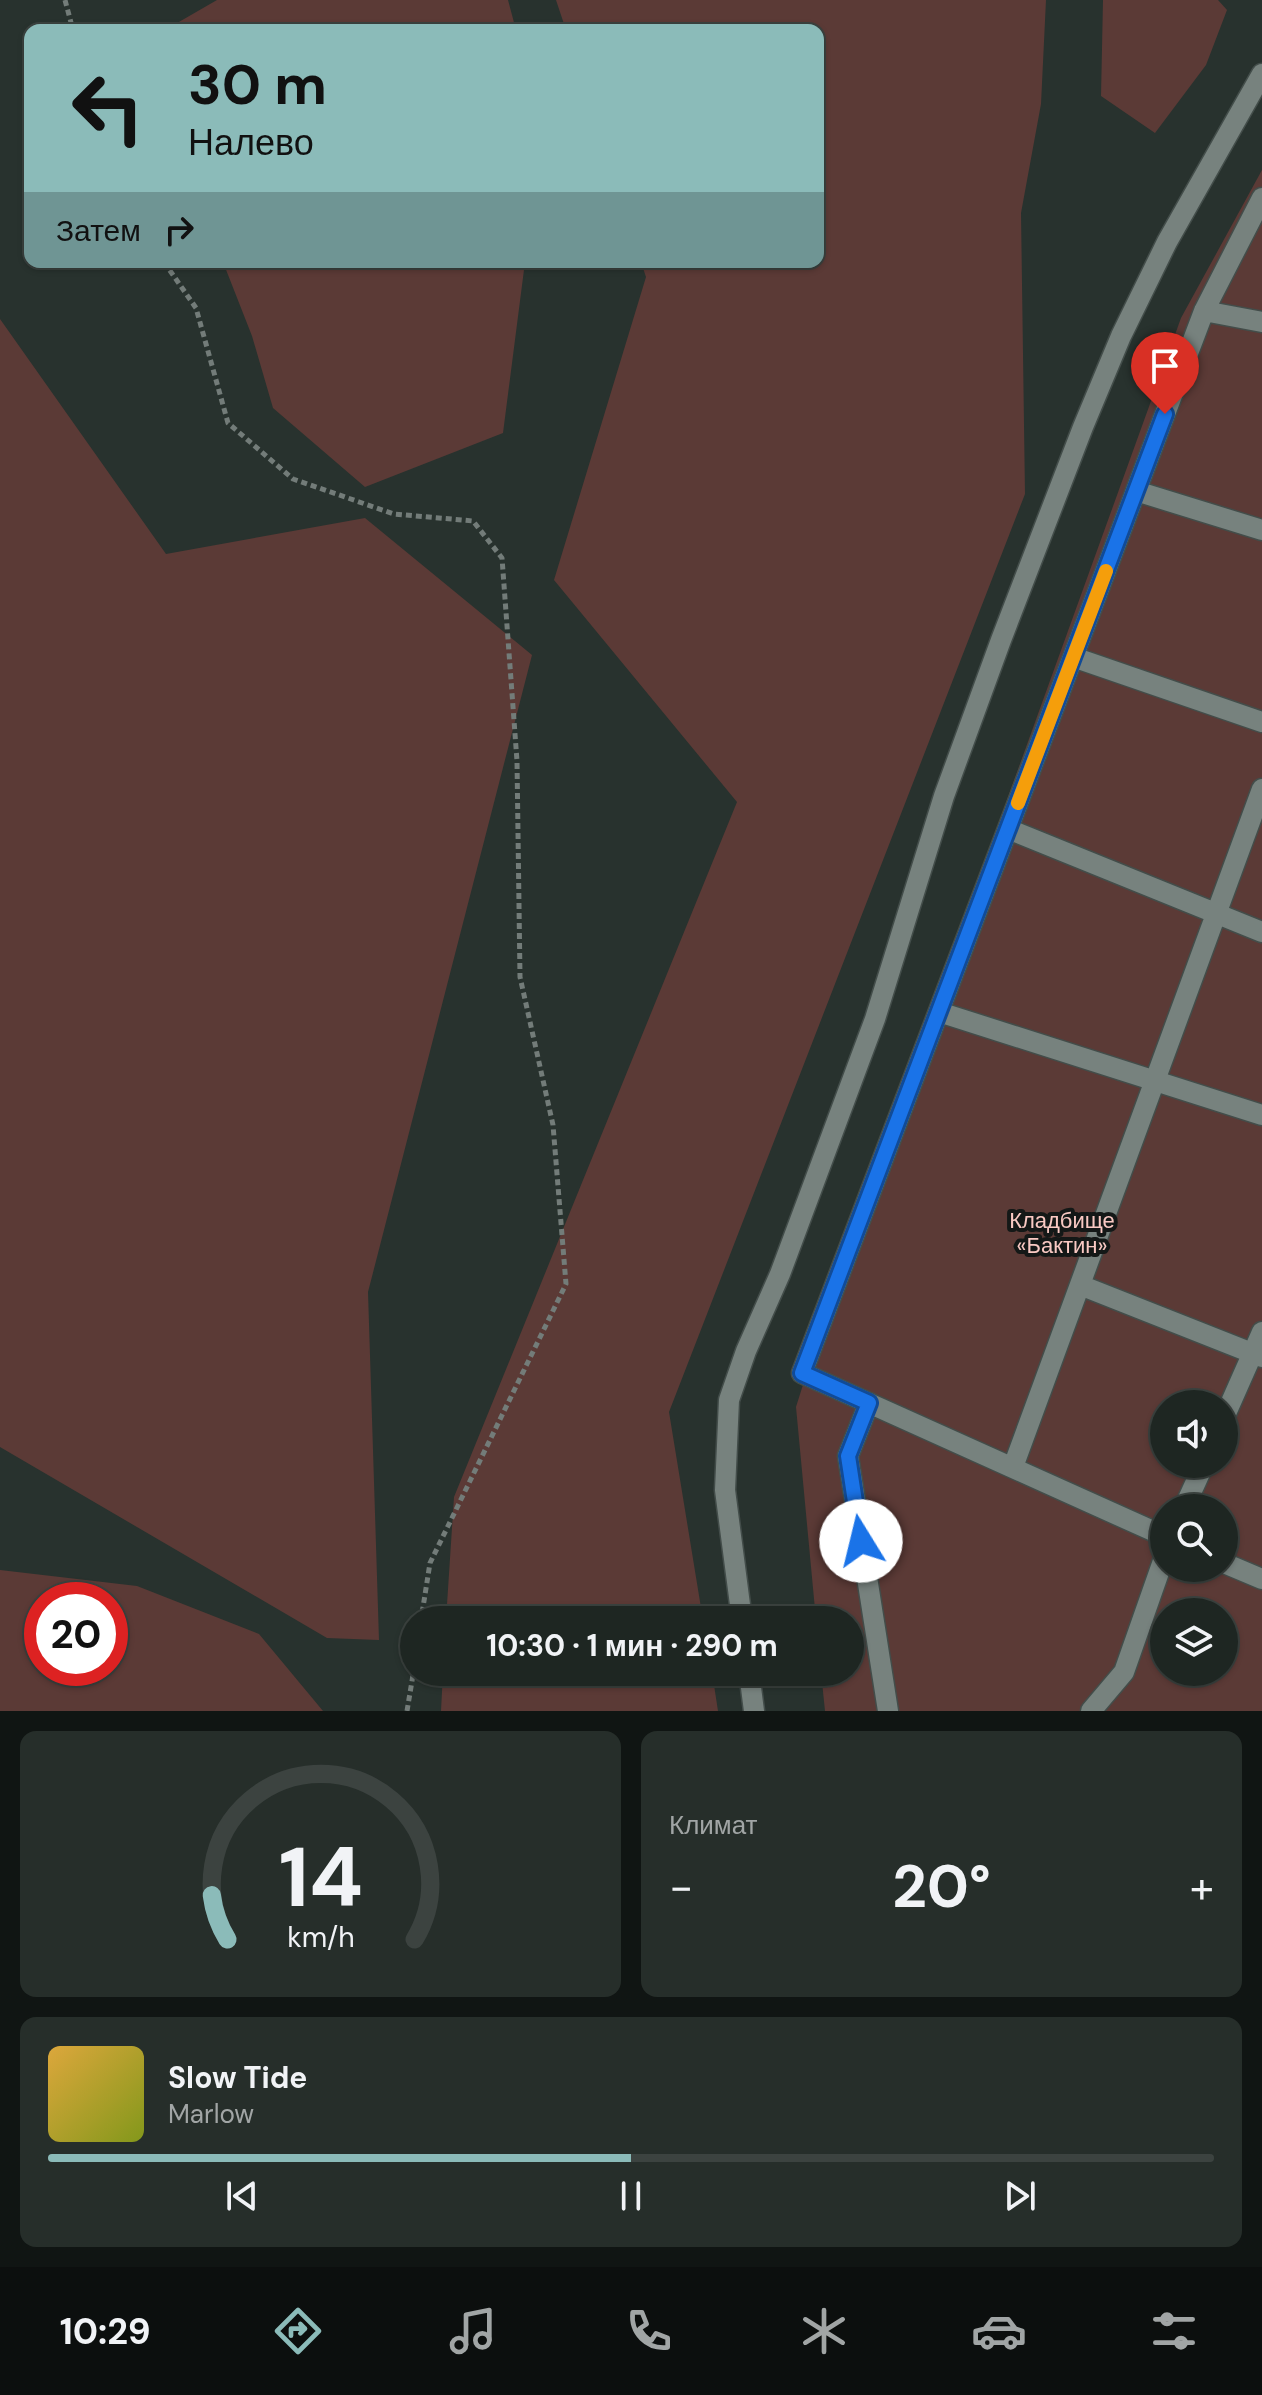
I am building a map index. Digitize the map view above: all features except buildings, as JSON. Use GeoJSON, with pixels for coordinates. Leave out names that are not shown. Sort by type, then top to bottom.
{"type":"FeatureCollection","features":[{"type":"Feature","properties":{"kind":"street"},"geometry":{"type":"LineString","coordinates":[[740,1606],[725,1490],[729,1400],[746,1351],[780,1274],[875,1019],[944,796],[1077,440],[1121,336],[1167,242],[1262,74]]}},
{"type":"Feature","properties":{"kind":"street"},"geometry":{"type":"LineString","coordinates":[[1150,1530],[802,1373],[1204,311],[1262,198]]}},
{"type":"Feature","properties":{"kind":"street"},"geometry":{"type":"LineString","coordinates":[[1204,311],[1262,322]]}},
{"type":"Feature","properties":{"kind":"street"},"geometry":{"type":"LineString","coordinates":[[1136,491],[1262,530]]}},
{"type":"Feature","properties":{"kind":"street"},"geometry":{"type":"LineString","coordinates":[[1073,657],[1262,722]]}},
{"type":"Feature","properties":{"kind":"street"},"geometry":{"type":"LineString","coordinates":[[1013,1467],[1262,789]]}},
{"type":"Feature","properties":{"kind":"street"},"geometry":{"type":"LineString","coordinates":[[1008,829],[1262,932]]}},
{"type":"Feature","properties":{"kind":"street"},"geometry":{"type":"LineString","coordinates":[[939,1012],[1262,1115]]}},
{"type":"Feature","properties":{"kind":"street"},"geometry":{"type":"LineString","coordinates":[[1080,1285],[1257,1355]]}},
{"type":"Feature","properties":{"kind":"street"},"geometry":{"type":"LineString","coordinates":[[1238,1391],[1257,1355],[1262,1332]]}},
{"type":"Feature","properties":{"kind":"street"},"geometry":{"type":"LineString","coordinates":[[869,1403],[848,1456],[888,1711]]}},
{"type":"Feature","properties":{"kind":"street"},"geometry":{"type":"LineString","coordinates":[[1238,1569],[1262,1579]]}},
{"type":"Feature","properties":{"kind":"street"},"geometry":{"type":"LineString","coordinates":[[1091,1711],[1124,1672],[1156,1582]]}},
{"type":"Feature","properties":{"kind":"street"},"geometry":{"type":"LineString","coordinates":[[751,1686],[754,1711]]}},
{"type":"Feature","properties":{"kind":"path"},"geometry":{"type":"LineString","coordinates":[[65,0],[71,24]]}},
{"type":"Feature","properties":{"kind":"path"},"geometry":{"type":"LineString","coordinates":[[168,268],[196,308],[228,423],[293,479],[394,514],[473,521],[502,558],[517,761],[520,977],[553,1125],[566,1284],[430,1563],[423,1606]]}},
{"type":"Feature","properties":{"kind":"path"},"geometry":{"type":"LineString","coordinates":[[409,1710],[412,1686]]}},
{"type":"Feature","properties":{"kind":"green space"},"geometry":{"type":"Polygon","coordinates":[[[217,0],[508,0],[514,24],[175,24],[217,0]]]}},
{"type":"Feature","properties":{"kind":"green space"},"geometry":{"type":"Polygon","coordinates":[[[556,0],[1046,0],[1041,104],[1021,213],[1025,494],[669,1412],[701,1606],[447,1606],[454,1497],[737,802],[554,580],[646,277],[643,268],[824,268],[824,24],[564,24],[556,0]]]}},
{"type":"Feature","properties":{"kind":"green space"},"geometry":{"type":"Polygon","coordinates":[[[1103,0],[1218,0],[1227,10],[1206,65],[1155,133],[1101,96],[1103,0]]]}},
{"type":"Feature","properties":{"kind":"green space","name":"Кладбище «Бактин»"},"geometry":{"type":"Polygon","coordinates":[[[1262,170],[1262,1711],[825,1711],[822,1686],[864,1686],[864,1606],[815,1606],[796,1407],[852,1229],[1181,318],[1262,170]]]}},
{"type":"Feature","properties":{"kind":"green space"},"geometry":{"type":"Polygon","coordinates":[[[225,268],[524,268],[503,433],[365,487],[273,408],[252,336],[225,268]]]}},
{"type":"Feature","properties":{"kind":"green space"},"geometry":{"type":"Polygon","coordinates":[[[0,319],[166,554],[365,518],[532,655],[368,1292],[379,1640],[327,1638],[0,1447],[0,319]]]}},
{"type":"Feature","properties":{"kind":"green space"},"geometry":{"type":"Polygon","coordinates":[[[0,1570],[103,1582],[24,1582],[24,1686],[128,1686],[128,1585],[259,1634],[323,1711],[0,1711],[0,1570]]]}},
{"type":"Feature","properties":{"kind":"green space"},"geometry":{"type":"Polygon","coordinates":[[[442,1686],[714,1686],[718,1711],[441,1711],[442,1686]]]}},
{"type":"Feature","properties":{"kind":"slow traffic"},"geometry":{"type":"LineString","coordinates":[[1018,803],[1106,571]]}},
{"type":"Feature","properties":{"kind":"route"},"geometry":{"type":"LineString","coordinates":[[861,1541],[848,1456],[869,1403],[802,1373],[1165,414]]}}]}
